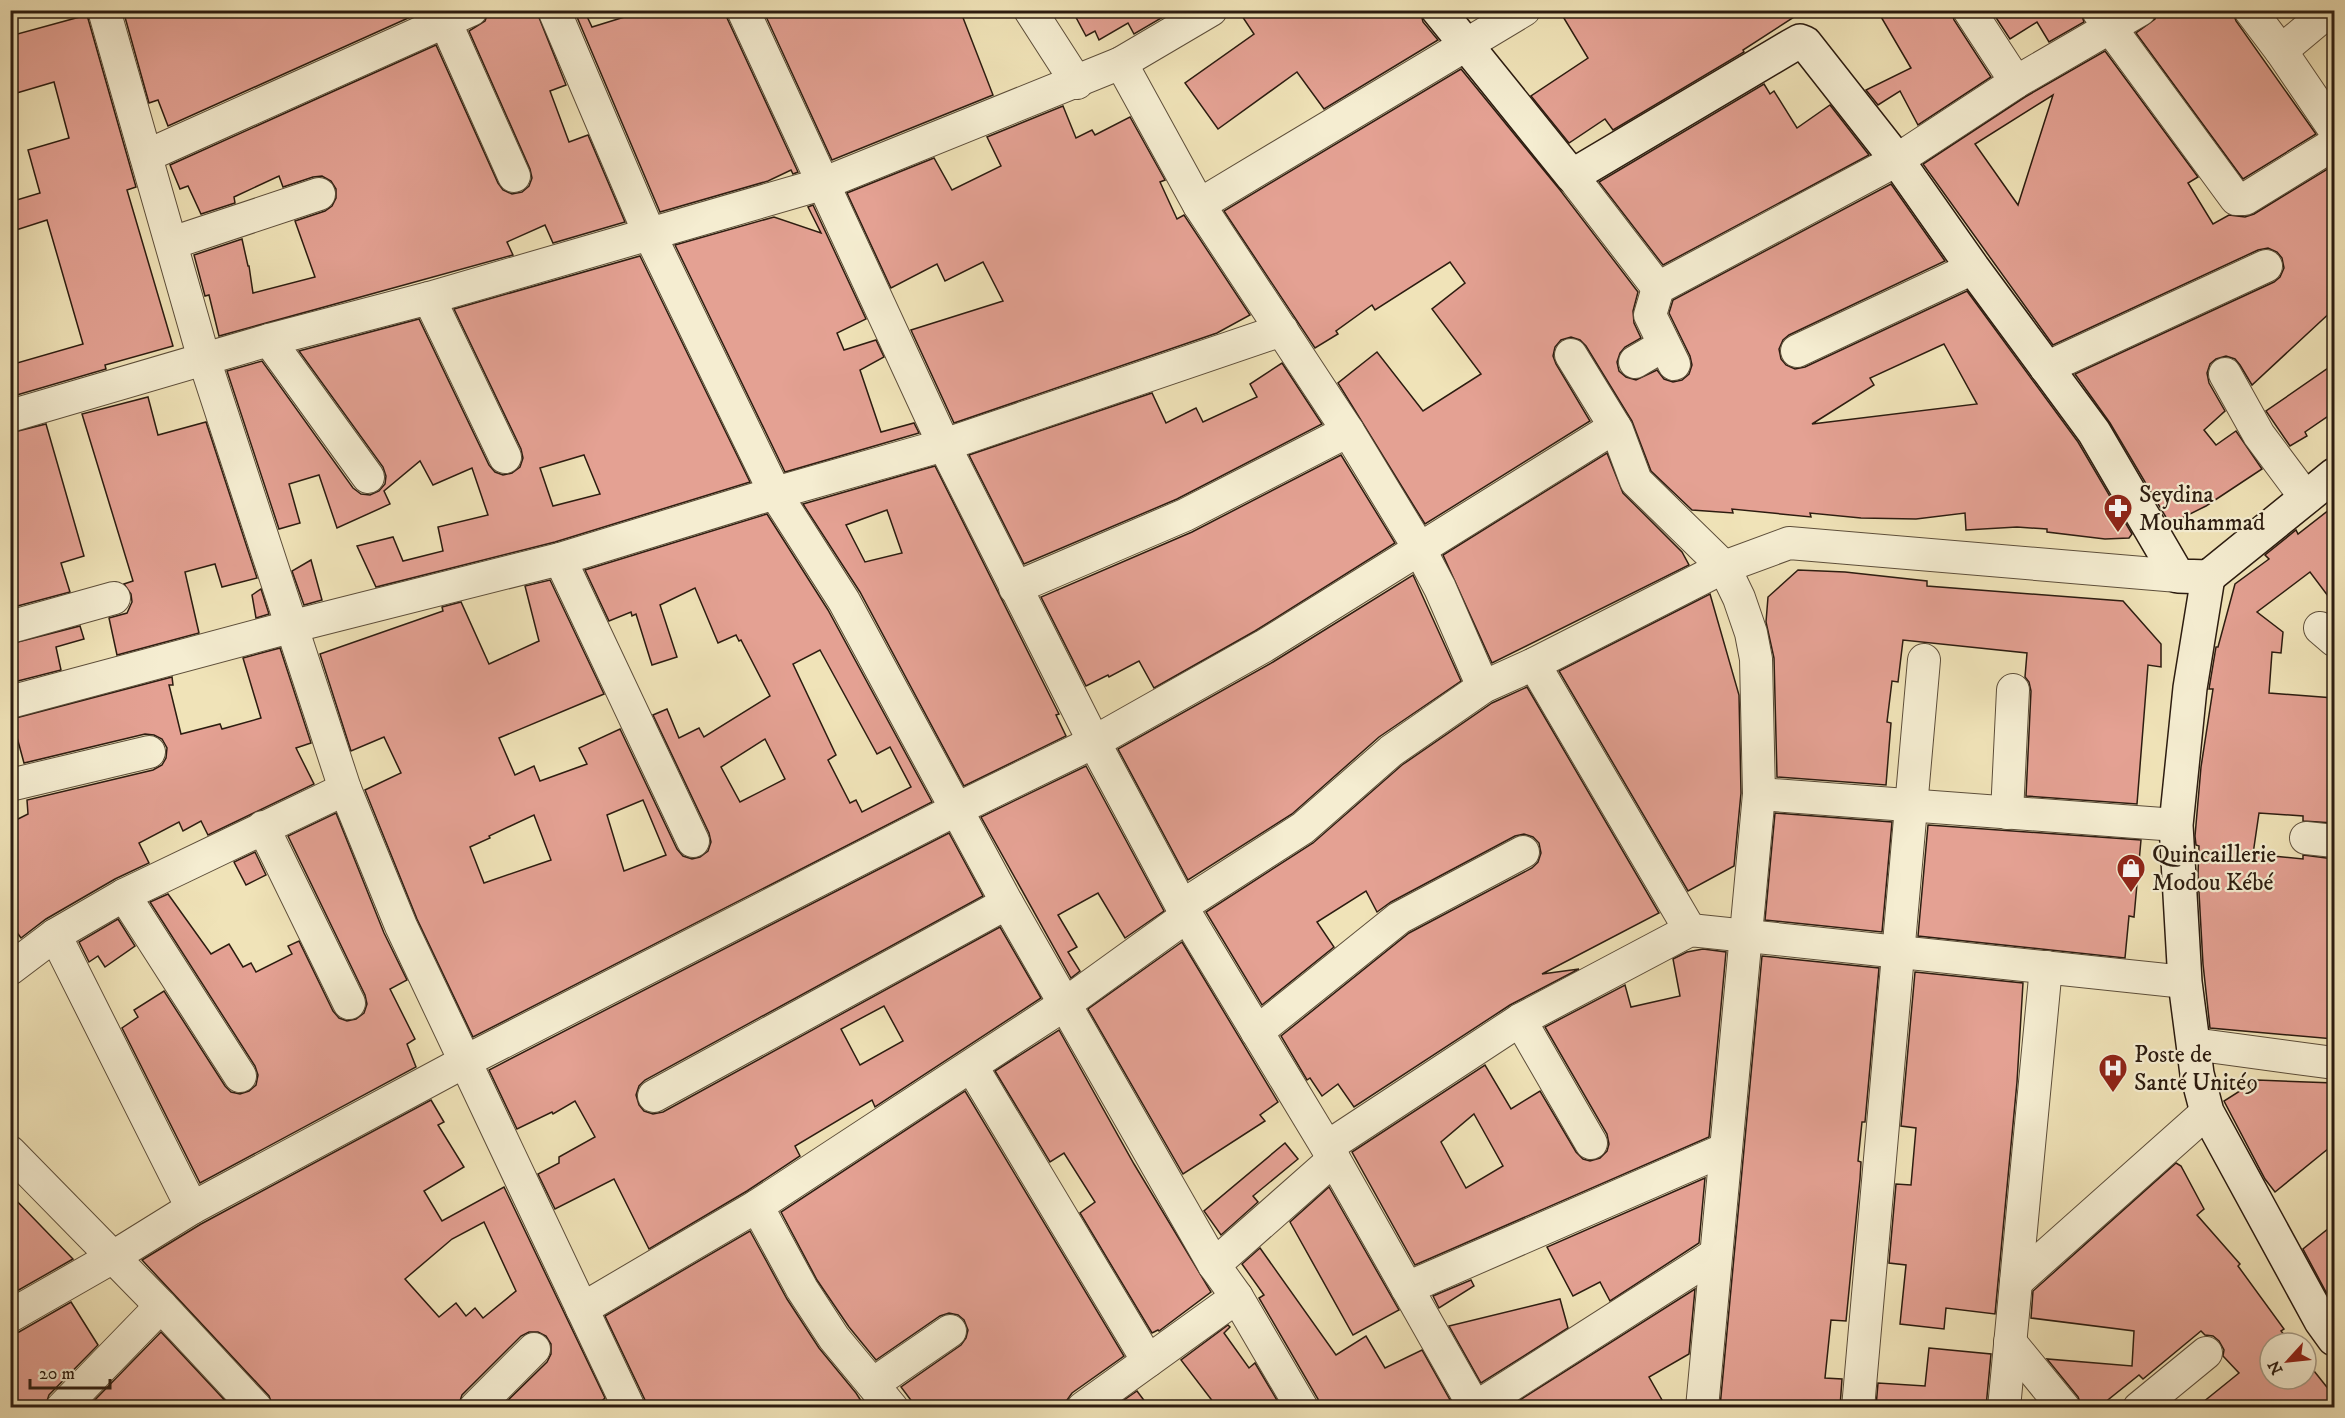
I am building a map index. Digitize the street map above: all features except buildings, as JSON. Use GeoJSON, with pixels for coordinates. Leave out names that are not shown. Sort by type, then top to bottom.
{"type":"FeatureCollection","features":[{"type":"Feature","properties":{"kind":"street"},"geometry":{"type":"LineString","coordinates":[[104,10],[204,359],[345,789],[401,926],[629,1407]]}},
{"type":"Feature","properties":{"kind":"street"},"geometry":{"type":"LineString","coordinates":[[554,10],[649,232],[775,493],[844,601],[1006,903],[1214,1266],[1237,1297],[1302,1407]]}},
{"type":"Feature","properties":{"kind":"street"},"geometry":{"type":"LineString","coordinates":[[743,10],[944,445],[1094,742],[1184,911],[1330,1153],[1475,1407],[1716,1254]]}},
{"type":"Feature","properties":{"kind":"street"},"geometry":{"type":"LineString","coordinates":[[1030,10],[1077,83]]}},
{"type":"Feature","properties":{"kind":"street"},"geometry":{"type":"LineString","coordinates":[[10,416],[269,340],[429,298],[649,232],[822,184],[1077,83],[1121,63],[1211,10]]}},
{"type":"Feature","properties":{"kind":"street"},"geometry":{"type":"LineString","coordinates":[[1438,10],[1572,176],[1658,288]]}},
{"type":"Feature","properties":{"kind":"street"},"geometry":{"type":"LineString","coordinates":[[1199,205],[1524,10]]}},
{"type":"Feature","properties":{"kind":"street"},"geometry":{"type":"LineString","coordinates":[[1969,10],[2016,82]]}},
{"type":"Feature","properties":{"kind":"street"},"geometry":{"type":"LineString","coordinates":[[1635,362],[1669,355],[1650,315],[1658,288],[1897,160],[2016,82],[2104,19],[2140,10]]}},
{"type":"Feature","properties":{"kind":"street"},"geometry":{"type":"LineString","coordinates":[[2250,10],[2334,129]]}},
{"type":"Feature","properties":{"kind":"street"},"geometry":{"type":"LineString","coordinates":[[2281,51],[2330,10]]}},
{"type":"Feature","properties":{"kind":"street"},"geometry":{"type":"LineString","coordinates":[[146,156],[458,16],[514,176]]}},
{"type":"Feature","properties":{"kind":"street"},"geometry":{"type":"LineString","coordinates":[[2104,19],[2236,199],[2245,199],[2334,144]]}},
{"type":"Feature","properties":{"kind":"street"},"geometry":{"type":"LineString","coordinates":[[1572,176],[1800,41],[1804,43],[1897,160],[2094,432],[2193,577],[2190,688],[2176,825],[2185,981],[2197,1074],[2207,1112],[2321,1321],[2334,1339]]}},
{"type":"Feature","properties":{"kind":"street"},"geometry":{"type":"LineString","coordinates":[[1121,63],[1199,205],[1348,430],[1419,548],[1440,588],[1483,687]]}},
{"type":"Feature","properties":{"kind":"street"},"geometry":{"type":"LineString","coordinates":[[172,243],[319,194]]}},
{"type":"Feature","properties":{"kind":"street"},"geometry":{"type":"LineString","coordinates":[[2046,368],[2266,266]]}},
{"type":"Feature","properties":{"kind":"street"},"geometry":{"type":"LineString","coordinates":[[1797,351],[1973,268]]}},
{"type":"Feature","properties":{"kind":"street"},"geometry":{"type":"LineString","coordinates":[[429,298],[505,457]]}},
{"type":"Feature","properties":{"kind":"street"},"geometry":{"type":"LineString","coordinates":[[10,702],[290,627],[560,559],[775,493],[944,445],[1282,330]]}},
{"type":"Feature","properties":{"kind":"street"},"geometry":{"type":"LineString","coordinates":[[269,340],[368,477]]}},
{"type":"Feature","properties":{"kind":"street"},"geometry":{"type":"LineString","coordinates":[[1571,355],[1615,427],[1639,484],[1724,567],[1745,616],[1756,659],[1759,794],[1700,1405]]}},
{"type":"Feature","properties":{"kind":"street"},"geometry":{"type":"LineString","coordinates":[[2225,374],[2259,435],[2306,498]]}},
{"type":"Feature","properties":{"kind":"street"},"geometry":{"type":"LineString","coordinates":[[10,1316],[113,1257],[192,1208],[464,1062],[957,809],[1094,742],[1264,646],[1615,427]]}},
{"type":"Feature","properties":{"kind":"street"},"geometry":{"type":"LineString","coordinates":[[1015,588],[1185,514],[1348,430]]}},
{"type":"Feature","properties":{"kind":"street"},"geometry":{"type":"LineString","coordinates":[[582,1309],[757,1206],[1065,1004],[1184,911],[1303,828],[1391,751],[1483,687],[1534,664],[1724,567],[1789,543],[2193,577],[2306,498],[2334,475]]}},
{"type":"Feature","properties":{"kind":"street"},"geometry":{"type":"LineString","coordinates":[[560,559],[693,841]]}},
{"type":"Feature","properties":{"kind":"street"},"geometry":{"type":"LineString","coordinates":[[10,627],[114,598]]}},
{"type":"Feature","properties":{"kind":"street"},"geometry":{"type":"LineString","coordinates":[[1858,1407],[1924,660]]}},
{"type":"Feature","properties":{"kind":"street"},"geometry":{"type":"LineString","coordinates":[[1534,664],[1690,930]]}},
{"type":"Feature","properties":{"kind":"street"},"geometry":{"type":"LineString","coordinates":[[2007,813],[2013,690]]}},
{"type":"Feature","properties":{"kind":"street"},"geometry":{"type":"LineString","coordinates":[[10,785],[149,752]]}},
{"type":"Feature","properties":{"kind":"street"},"geometry":{"type":"LineString","coordinates":[[10,969],[55,935],[123,895],[345,789]]}},
{"type":"Feature","properties":{"kind":"street"},"geometry":{"type":"LineString","coordinates":[[1759,794],[2176,825]]}},
{"type":"Feature","properties":{"kind":"street"},"geometry":{"type":"LineString","coordinates":[[263,827],[349,1003]]}},
{"type":"Feature","properties":{"kind":"street"},"geometry":{"type":"LineString","coordinates":[[1257,1032],[1400,918],[1523,852]]}},
{"type":"Feature","properties":{"kind":"street"},"geometry":{"type":"LineString","coordinates":[[123,895],[240,1076]]}},
{"type":"Feature","properties":{"kind":"street"},"geometry":{"type":"LineString","coordinates":[[654,1096],[1006,903]]}},
{"type":"Feature","properties":{"kind":"street"},"geometry":{"type":"LineString","coordinates":[[1214,1266],[1330,1153],[1520,1020],[1690,930],[2185,981]]}},
{"type":"Feature","properties":{"kind":"street"},"geometry":{"type":"LineString","coordinates":[[55,935],[192,1208]]}},
{"type":"Feature","properties":{"kind":"street"},"geometry":{"type":"LineString","coordinates":[[2004,1407],[2046,967]]}},
{"type":"Feature","properties":{"kind":"street"},"geometry":{"type":"LineString","coordinates":[[1520,1020],[1591,1143]]}},
{"type":"Feature","properties":{"kind":"street"},"geometry":{"type":"LineString","coordinates":[[2193,1044],[2334,1063]]}},
{"type":"Feature","properties":{"kind":"street"},"geometry":{"type":"LineString","coordinates":[[972,1067],[1148,1361]]}},
{"type":"Feature","properties":{"kind":"street"},"geometry":{"type":"LineString","coordinates":[[2016,1282],[2207,1112]]}},
{"type":"Feature","properties":{"kind":"street"},"geometry":{"type":"LineString","coordinates":[[1407,1288],[1726,1149]]}},
{"type":"Feature","properties":{"kind":"street"},"geometry":{"type":"LineString","coordinates":[[10,1152],[256,1407]]}},
{"type":"Feature","properties":{"kind":"street"},"geometry":{"type":"LineString","coordinates":[[757,1206],[802,1289],[834,1338],[858,1370],[883,1396],[950,1331]]}},
{"type":"Feature","properties":{"kind":"street"},"geometry":{"type":"LineString","coordinates":[[1083,1407],[1237,1297]]}},
{"type":"Feature","properties":{"kind":"street"},"geometry":{"type":"LineString","coordinates":[[62,1407],[161,1306]]}},
{"type":"Feature","properties":{"kind":"street"},"geometry":{"type":"LineString","coordinates":[[2010,1342],[2064,1407]]}},
{"type":"Feature","properties":{"kind":"street"},"geometry":{"type":"LineString","coordinates":[[475,1407],[534,1349]]}},
{"type":"Feature","properties":{"kind":"street"},"geometry":{"type":"LineString","coordinates":[[2139,1407],[2206,1353]]}},
{"type":"Feature","properties":{"kind":"place","name":"Seydina Mouhammad"},"geometry":{"type":"Point","coordinates":[2118,534]}},
{"type":"Feature","properties":{"kind":"place","name":"Quincaillerie Modou Kébé"},"geometry":{"type":"Point","coordinates":[2131,894]}},
{"type":"Feature","properties":{"kind":"place","name":"Poste de Santé Unité9"},"geometry":{"type":"Point","coordinates":[2113,1094]}}]}
